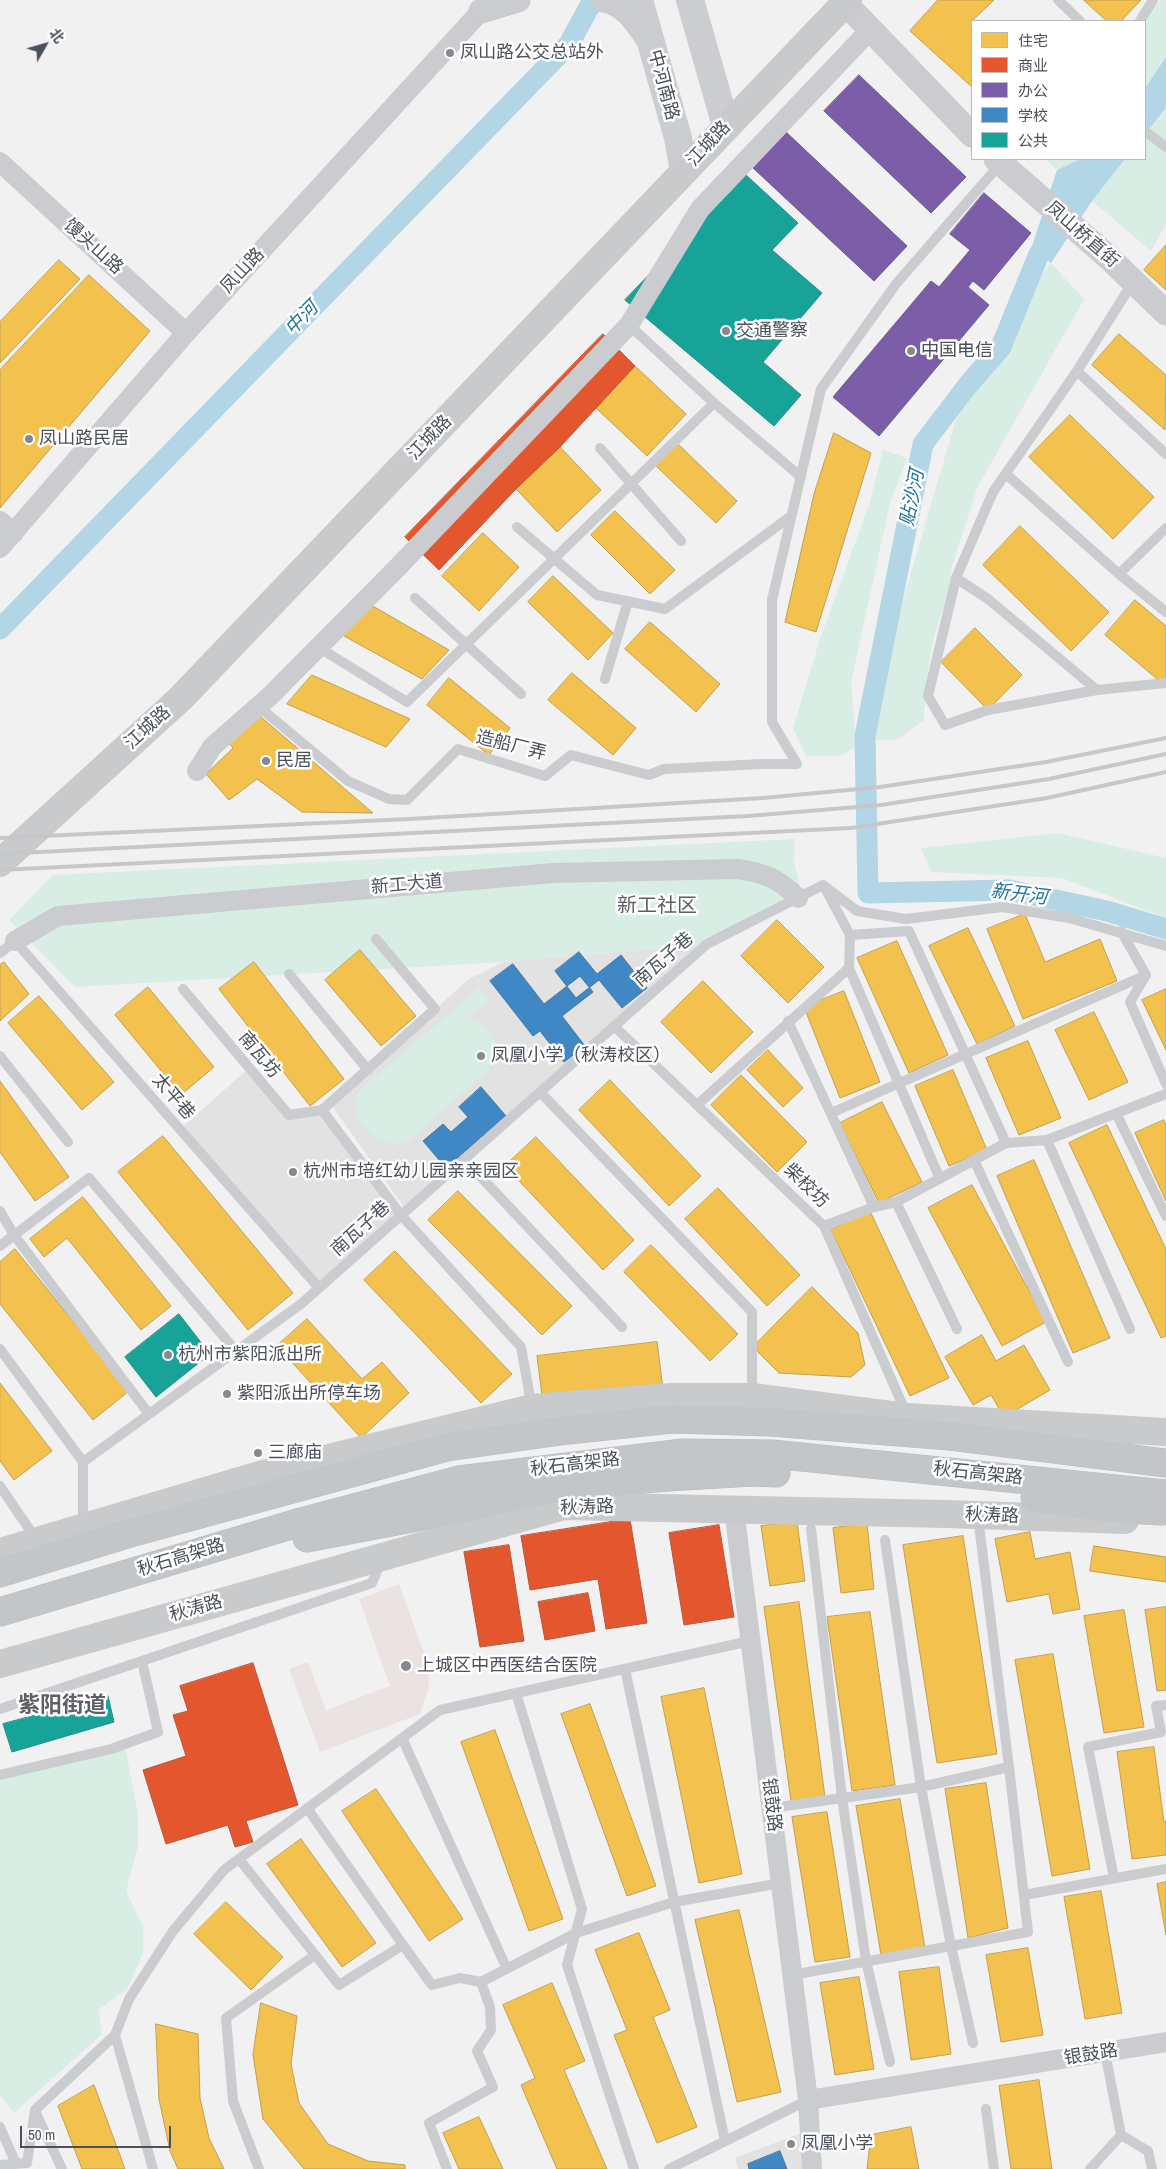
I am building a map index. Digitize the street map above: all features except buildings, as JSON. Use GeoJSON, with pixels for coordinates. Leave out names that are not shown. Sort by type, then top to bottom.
{"type":"FeatureCollection","features":[{"type":"Feature","properties":{"kind":"highway","name":"秋石高架路"},"geometry":{"type":"LineString","coordinates":[[0,1573],[134,1532],[447,1447],[568,1430],[672,1419],[770,1422],[950,1436],[1166,1462]]}},
{"type":"Feature","properties":{"kind":"highway","name":"秋石高架路"},"geometry":{"type":"LineString","coordinates":[[0,1612],[301,1522],[459,1480],[683,1452],[772,1454],[1166,1494]]}},
{"type":"Feature","properties":{"kind":"highway"},"geometry":{"type":"LineString","coordinates":[[151,1567],[460,1509],[563,1486],[753,1472],[841,1476],[1107,1508],[1166,1511]]}},
{"type":"Feature","properties":{"kind":"main road","name":"中河南路"},"geometry":{"type":"LineString","coordinates":[[639,0],[678,138],[684,171]]}},
{"type":"Feature","properties":{"kind":"main road"},"geometry":{"type":"LineString","coordinates":[[690,0],[726,126]]}},
{"type":"Feature","properties":{"kind":"main road","name":"江城路"},"geometry":{"type":"LineString","coordinates":[[0,863],[180,699],[684,171],[844,0]]}},
{"type":"Feature","properties":{"kind":"main road"},"geometry":{"type":"LineString","coordinates":[[0,1552],[263,1474],[532,1408],[672,1397],[752,1397],[907,1416],[1166,1432]]}},
{"type":"Feature","properties":{"kind":"main road","name":"秋涛路"},"geometry":{"type":"LineString","coordinates":[[0,1664],[564,1506],[978,1515],[1166,1522]]}},
{"type":"Feature","properties":{"kind":"street"},"geometry":{"type":"LineString","coordinates":[[486,6],[518,0]]}},
{"type":"Feature","properties":{"kind":"street"},"geometry":{"type":"LineString","coordinates":[[844,0],[971,134]]}},
{"type":"Feature","properties":{"kind":"street"},"geometry":{"type":"LineString","coordinates":[[607,1],[632,16],[652,46]]}},
{"type":"Feature","properties":{"kind":"street","name":"凤山路"},"geometry":{"type":"LineString","coordinates":[[0,548],[7,527],[486,6]]}},
{"type":"Feature","properties":{"kind":"street"},"geometry":{"type":"LineString","coordinates":[[197,771],[212,747],[258,706],[318,647],[583,376],[629,325],[700,209],[870,29]]}},
{"type":"Feature","properties":{"kind":"street","name":"凤山桥直街"},"geometry":{"type":"LineString","coordinates":[[998,161],[1084,236],[1166,312]]}},
{"type":"Feature","properties":{"kind":"street","name":"馒头山路"},"geometry":{"type":"LineString","coordinates":[[0,162],[186,332]]}},
{"type":"Feature","properties":{"kind":"street","name":"新工大道"},"geometry":{"type":"LineString","coordinates":[[7,947],[58,916],[554,873],[737,868],[762,872],[784,884],[798,898]]}},
{"type":"Feature","properties":{"kind":"street","name":"银鼓路"},"geometry":{"type":"LineString","coordinates":[[734,1509],[808,2100],[812,2169]]}},
{"type":"Feature","properties":{"kind":"street","name":"银鼓路"},"geometry":{"type":"LineString","coordinates":[[808,2100],[1166,2042]]}},
{"type":"Feature","properties":{"kind":"lane"},"geometry":{"type":"LineString","coordinates":[[1058,0],[1079,20]]}},
{"type":"Feature","properties":{"kind":"lane"},"geometry":{"type":"LineString","coordinates":[[1141,20],[1153,0]]}},
{"type":"Feature","properties":{"kind":"lane"},"geometry":{"type":"LineString","coordinates":[[1147,133],[1166,148]]}},
{"type":"Feature","properties":{"kind":"lane"},"geometry":{"type":"LineString","coordinates":[[517,527],[597,595],[665,609],[791,516],[821,389],[896,284],[998,161]]}},
{"type":"Feature","properties":{"kind":"lane"},"geometry":{"type":"LineString","coordinates":[[1133,281],[1077,371],[993,492],[956,578],[928,696],[945,725],[988,710],[1097,690],[1166,683]]}},
{"type":"Feature","properties":{"kind":"lane"},"geometry":{"type":"LineString","coordinates":[[629,325],[714,403],[801,477]]}},
{"type":"Feature","properties":{"kind":"lane"},"geometry":{"type":"LineString","coordinates":[[1077,371],[1166,454]]}},
{"type":"Feature","properties":{"kind":"lane"},"geometry":{"type":"LineString","coordinates":[[318,647],[407,702],[714,403]]}},
{"type":"Feature","properties":{"kind":"lane"},"geometry":{"type":"LineString","coordinates":[[600,448],[681,541]]}},
{"type":"Feature","properties":{"kind":"lane"},"geometry":{"type":"LineString","coordinates":[[1006,474],[1119,574],[1166,612]]}},
{"type":"Feature","properties":{"kind":"lane","name":"造船厂弄"},"geometry":{"type":"LineString","coordinates":[[258,706],[348,781],[389,800],[407,800],[458,749],[545,776],[571,755],[649,775],[664,769],[797,764],[772,722],[772,600],[791,516]]}},
{"type":"Feature","properties":{"kind":"lane"},"geometry":{"type":"LineString","coordinates":[[1119,574],[1166,528]]}},
{"type":"Feature","properties":{"kind":"lane"},"geometry":{"type":"LineString","coordinates":[[956,578],[988,599],[1097,690]]}},
{"type":"Feature","properties":{"kind":"lane"},"geometry":{"type":"LineString","coordinates":[[415,598],[521,694]]}},
{"type":"Feature","properties":{"kind":"lane"},"geometry":{"type":"LineString","coordinates":[[605,679],[628,601]]}},
{"type":"Feature","properties":{"kind":"lane"},"geometry":{"type":"LineString","coordinates":[[823,885],[857,911],[906,919],[1002,908],[1070,918],[1121,931],[1166,946]]}},
{"type":"Feature","properties":{"kind":"lane"},"geometry":{"type":"LineString","coordinates":[[823,885],[850,935],[849,968],[940,1179]]}},
{"type":"Feature","properties":{"kind":"lane","name":"南瓦子巷"},"geometry":{"type":"LineString","coordinates":[[83,1462],[301,1304],[707,944],[823,885]]}},
{"type":"Feature","properties":{"kind":"lane"},"geometry":{"type":"LineString","coordinates":[[850,935],[909,931],[1006,1143]]}},
{"type":"Feature","properties":{"kind":"lane"},"geometry":{"type":"LineString","coordinates":[[1121,931],[1146,975]]}},
{"type":"Feature","properties":{"kind":"lane"},"geometry":{"type":"LineString","coordinates":[[376,939],[435,1009],[322,1110],[401,1215],[521,1347],[532,1408]]}},
{"type":"Feature","properties":{"kind":"lane","name":"太平巷"},"geometry":{"type":"LineString","coordinates":[[7,947],[320,1288]]}},
{"type":"Feature","properties":{"kind":"lane"},"geometry":{"type":"LineString","coordinates":[[697,1105],[849,968]]}},
{"type":"Feature","properties":{"kind":"lane"},"geometry":{"type":"LineString","coordinates":[[289,974],[368,1070]]}},
{"type":"Feature","properties":{"kind":"lane"},"geometry":{"type":"LineString","coordinates":[[831,1113],[1146,975]]}},
{"type":"Feature","properties":{"kind":"lane"},"geometry":{"type":"LineString","coordinates":[[1146,975],[1130,1002],[1166,1084]]}},
{"type":"Feature","properties":{"kind":"lane","name":"南瓦坊"},"geometry":{"type":"LineString","coordinates":[[183,990],[289,1115],[322,1110]]}},
{"type":"Feature","properties":{"kind":"lane"},"geometry":{"type":"LineString","coordinates":[[788,1021],[874,1207]]}},
{"type":"Feature","properties":{"kind":"lane","name":"柴校坊"},"geometry":{"type":"LineString","coordinates":[[614,1026],[824,1226],[907,1416]]}},
{"type":"Feature","properties":{"kind":"lane"},"geometry":{"type":"LineString","coordinates":[[0,1056],[68,1142]]}},
{"type":"Feature","properties":{"kind":"lane"},"geometry":{"type":"LineString","coordinates":[[540,1092],[752,1312],[752,1397]]}},
{"type":"Feature","properties":{"kind":"lane"},"geometry":{"type":"LineString","coordinates":[[824,1226],[874,1207],[896,1202],[1006,1143],[1047,1140],[1166,1094]]}},
{"type":"Feature","properties":{"kind":"lane"},"geometry":{"type":"LineString","coordinates":[[1116,1113],[1166,1216]]}},
{"type":"Feature","properties":{"kind":"lane"},"geometry":{"type":"LineString","coordinates":[[1047,1140],[1130,1329]]}},
{"type":"Feature","properties":{"kind":"lane"},"geometry":{"type":"LineString","coordinates":[[464,1159],[622,1327]]}},
{"type":"Feature","properties":{"kind":"lane"},"geometry":{"type":"LineString","coordinates":[[974,1160],[1068,1362]]}},
{"type":"Feature","properties":{"kind":"lane"},"geometry":{"type":"LineString","coordinates":[[0,1246],[89,1178],[236,1351]]}},
{"type":"Feature","properties":{"kind":"lane"},"geometry":{"type":"LineString","coordinates":[[896,1202],[957,1329]]}},
{"type":"Feature","properties":{"kind":"lane"},"geometry":{"type":"LineString","coordinates":[[0,1211],[14,1235],[150,1414]]}},
{"type":"Feature","properties":{"kind":"lane"},"geometry":{"type":"LineString","coordinates":[[0,1349],[83,1462],[83,1527]]}},
{"type":"Feature","properties":{"kind":"lane"},"geometry":{"type":"LineString","coordinates":[[0,1486],[38,1541]]}},
{"type":"Feature","properties":{"kind":"lane"},"geometry":{"type":"LineString","coordinates":[[792,1975],[1028,1932],[978,1515]]}},
{"type":"Feature","properties":{"kind":"lane"},"geometry":{"type":"LineString","coordinates":[[811,1529],[842,1798],[866,1962],[890,2062]]}},
{"type":"Feature","properties":{"kind":"lane"},"geometry":{"type":"LineString","coordinates":[[885,1540],[921,1787],[951,1946],[973,2043]]}},
{"type":"Feature","properties":{"kind":"lane"},"geometry":{"type":"LineString","coordinates":[[0,1709],[372,1583],[382,1557]]}},
{"type":"Feature","properties":{"kind":"lane"},"geometry":{"type":"LineString","coordinates":[[0,2165],[27,2163],[35,2110],[115,2035],[129,1998],[174,1931],[224,1870],[440,1710],[750,1641]]}},
{"type":"Feature","properties":{"kind":"lane"},"geometry":{"type":"LineString","coordinates":[[0,1775],[111,1749],[158,1732],[142,1661]]}},
{"type":"Feature","properties":{"kind":"lane"},"geometry":{"type":"LineString","coordinates":[[625,1669],[725,2142]]}},
{"type":"Feature","properties":{"kind":"lane"},"geometry":{"type":"LineString","coordinates":[[516,1693],[582,1909],[567,1965],[634,2169]]}},
{"type":"Feature","properties":{"kind":"lane"},"geometry":{"type":"LineString","coordinates":[[1114,1878],[1088,1747],[1161,1732],[1156,1706],[1166,1705]]}},
{"type":"Feature","properties":{"kind":"lane"},"geometry":{"type":"LineString","coordinates":[[402,1738],[507,1969]]}},
{"type":"Feature","properties":{"kind":"lane"},"geometry":{"type":"LineString","coordinates":[[771,1808],[921,1787],[1009,1767]]}},
{"type":"Feature","properties":{"kind":"lane"},"geometry":{"type":"LineString","coordinates":[[307,1808],[432,1985],[460,1978],[481,1982],[576,1933],[674,1902],[781,1883]]}},
{"type":"Feature","properties":{"kind":"lane"},"geometry":{"type":"LineString","coordinates":[[239,1859],[338,1985],[403,1945]]}},
{"type":"Feature","properties":{"kind":"lane"},"geometry":{"type":"LineString","coordinates":[[1024,1895],[1166,1869]]}},
{"type":"Feature","properties":{"kind":"lane"},"geometry":{"type":"LineString","coordinates":[[259,2169],[233,2101],[226,2018],[315,1955]]}},
{"type":"Feature","properties":{"kind":"lane"},"geometry":{"type":"LineString","coordinates":[[447,2169],[430,2123],[493,2087],[477,2051],[491,2030],[490,2007],[481,1982]]}},
{"type":"Feature","properties":{"kind":"lane"},"geometry":{"type":"LineString","coordinates":[[115,2035],[153,2169]]}},
{"type":"Feature","properties":{"kind":"lane"},"geometry":{"type":"LineString","coordinates":[[1105,2052],[1121,2135],[1148,2151],[1152,2169]]}},
{"type":"Feature","properties":{"kind":"lane"},"geometry":{"type":"LineString","coordinates":[[670,2169],[808,2100]]}},
{"type":"Feature","properties":{"kind":"lane"},"geometry":{"type":"LineString","coordinates":[[986,2109],[994,2169]]}},
{"type":"Feature","properties":{"kind":"lane"},"geometry":{"type":"LineString","coordinates":[[35,2110],[62,2169]]}},
{"type":"Feature","properties":{"kind":"lane"},"geometry":{"type":"LineString","coordinates":[[0,2127],[16,2164]]}},
{"type":"Feature","properties":{"kind":"lane"},"geometry":{"type":"LineString","coordinates":[[1090,2169],[1121,2135]]}},
{"type":"Feature","properties":{"kind":"shaded area","name":"凤凰小学（秋涛校区）"},"geometry":{"type":"Polygon","coordinates":[[[707,944],[406,1210],[330,1103],[469,979],[503,962],[707,944]]]}},
{"type":"Feature","properties":{"kind":"shaded area","name":"杭州市培红幼儿园亲亲园区"},"geometry":{"type":"Polygon","coordinates":[[[249,1068],[289,1115],[322,1110],[401,1215],[319,1288],[180,1129],[249,1068]]]}},
{"type":"Feature","properties":{"kind":"shaded area","name":"上城区中西医结合医院"},"geometry":{"type":"Polygon","coordinates":[[[399,1584],[428,1664],[429,1687],[420,1714],[320,1752],[289,1669],[308,1662],[326,1710],[390,1686],[359,1599],[399,1584]]]}},
{"type":"Feature","properties":{"kind":"shaded area","name":"凤凰小学"},"geometry":{"type":"Polygon","coordinates":[[[810,2130],[812,2169],[738,2169],[735,2158],[810,2130]]]}},
{"type":"Feature","properties":{"kind":"green space"},"geometry":{"type":"Polygon","coordinates":[[[1160,0],[1166,0],[1166,57],[1146,87],[1146,21],[1160,0]]]}},
{"type":"Feature","properties":{"kind":"green space"},"geometry":{"type":"Polygon","coordinates":[[[1166,109],[1166,224],[1151,251],[1092,201],[1124,160],[1146,160],[1146,133],[1166,109]]]}},
{"type":"Feature","properties":{"kind":"green space"},"geometry":{"type":"Polygon","coordinates":[[[1046,160],[1078,160],[1057,170],[1046,160]]]}},
{"type":"Feature","properties":{"kind":"green space"},"geometry":{"type":"Polygon","coordinates":[[[1051,263],[1084,299],[977,488],[952,566],[947,595],[933,642],[924,720],[897,740],[872,740],[897,621],[956,419],[1008,346],[1032,287],[1051,263]]]}},
{"type":"Feature","properties":{"kind":"green space"},"geometry":{"type":"Polygon","coordinates":[[[883,450],[907,458],[890,503],[851,682],[856,746],[841,756],[806,756],[793,728],[820,639],[870,502],[883,450]]]}},
{"type":"Feature","properties":{"kind":"green space"},"geometry":{"type":"Polygon","coordinates":[[[1057,833],[1166,858],[1166,918],[1062,878],[931,872],[921,848],[1057,833]]]}},
{"type":"Feature","properties":{"kind":"green space"},"geometry":{"type":"Polygon","coordinates":[[[795,839],[794,861],[802,896],[707,944],[503,962],[75,987],[9,920],[53,875],[795,839]]]}},
{"type":"Feature","properties":{"kind":"green space"},"geometry":{"type":"Polygon","coordinates":[[[479,988],[490,1000],[468,1018],[482,1025],[492,1035],[497,1048],[498,1056],[496,1063],[409,1140],[399,1143],[388,1142],[378,1138],[369,1131],[357,1112],[356,1101],[359,1091],[479,988]]]}},
{"type":"Feature","properties":{"kind":"green space"},"geometry":{"type":"Polygon","coordinates":[[[125,1746],[138,1814],[138,1846],[126,1891],[143,1926],[143,1953],[127,1989],[98,2010],[102,2034],[14,2113],[0,2095],[0,1777],[125,1746]]]}},
{"type":"Feature","properties":{"kind":"water"},"geometry":{"type":"Polygon","coordinates":[[[1166,57],[1166,108],[1146,133],[1146,87],[1166,57]]]}},
{"type":"Feature","properties":{"kind":"water"},"geometry":{"type":"Polygon","coordinates":[[[1078,160],[1124,160],[1092,201],[1051,263],[1031,249],[1057,170],[1078,160]]]}},
{"type":"Feature","properties":{"kind":"waterway","name":"中河"},"geometry":{"type":"LineString","coordinates":[[0,629],[569,44],[593,0]]}},
{"type":"Feature","properties":{"kind":"waterway","name":"贴沙河"},"geometry":{"type":"LineString","coordinates":[[1057,231],[1039,254],[1001,347],[968,385],[923,444],[865,736],[868,893],[1009,890],[1107,911],[1166,929]]}},
{"type":"Feature","properties":{"kind":"railway"},"geometry":{"type":"LineString","coordinates":[[0,838],[409,819],[763,798],[880,787],[1046,762],[1166,738]]}},
{"type":"Feature","properties":{"kind":"railway"},"geometry":{"type":"LineString","coordinates":[[0,854],[748,816],[881,805],[1049,779],[1166,754]]}},
{"type":"Feature","properties":{"kind":"railway"},"geometry":{"type":"LineString","coordinates":[[0,870],[851,828],[1047,798],[1166,772]]}},
{"type":"Feature","properties":{"kind":"place","name":"凤山路公交总站外"},"geometry":{"type":"Point","coordinates":[450,53]}},
{"type":"Feature","properties":{"kind":"place","name":"交通警察"},"geometry":{"type":"Point","coordinates":[726,331]}},
{"type":"Feature","properties":{"kind":"place","name":"中国电信"},"geometry":{"type":"Point","coordinates":[911,351]}},
{"type":"Feature","properties":{"kind":"place","name":"凤山路民居"},"geometry":{"type":"Point","coordinates":[29,439]}},
{"type":"Feature","properties":{"kind":"place","name":"民居"},"geometry":{"type":"Point","coordinates":[266,761]}},
{"type":"Feature","properties":{"kind":"place","name":"凤凰小学（秋涛校区）"},"geometry":{"type":"Point","coordinates":[481,1056]}},
{"type":"Feature","properties":{"kind":"place","name":"杭州市培红幼儿园亲亲园区"},"geometry":{"type":"Point","coordinates":[293,1172]}},
{"type":"Feature","properties":{"kind":"place","name":"杭州市紫阳派出所"},"geometry":{"type":"Point","coordinates":[168,1355]}},
{"type":"Feature","properties":{"kind":"place","name":"紫阳派出所停车场"},"geometry":{"type":"Point","coordinates":[227,1394]}},
{"type":"Feature","properties":{"kind":"place","name":"三廊庙"},"geometry":{"type":"Point","coordinates":[258,1453]}},
{"type":"Feature","properties":{"kind":"place","name":"上城区中西医结合医院"},"geometry":{"type":"Point","coordinates":[406,1666]}},
{"type":"Feature","properties":{"kind":"place","name":"凤凰小学"},"geometry":{"type":"Point","coordinates":[791,2144]}},
{"type":"Feature","properties":{"kind":"district","name":"新工社区"},"geometry":{"type":"Point","coordinates":[657,907]}},
{"type":"Feature","properties":{"kind":"district","name":"紫阳街道"},"geometry":{"type":"Point","coordinates":[62,1706]}},
{"type":"Feature","properties":{"kind":"water label","name":"新开河"},"geometry":{"type":"Point","coordinates":[1019,895]}}]}
